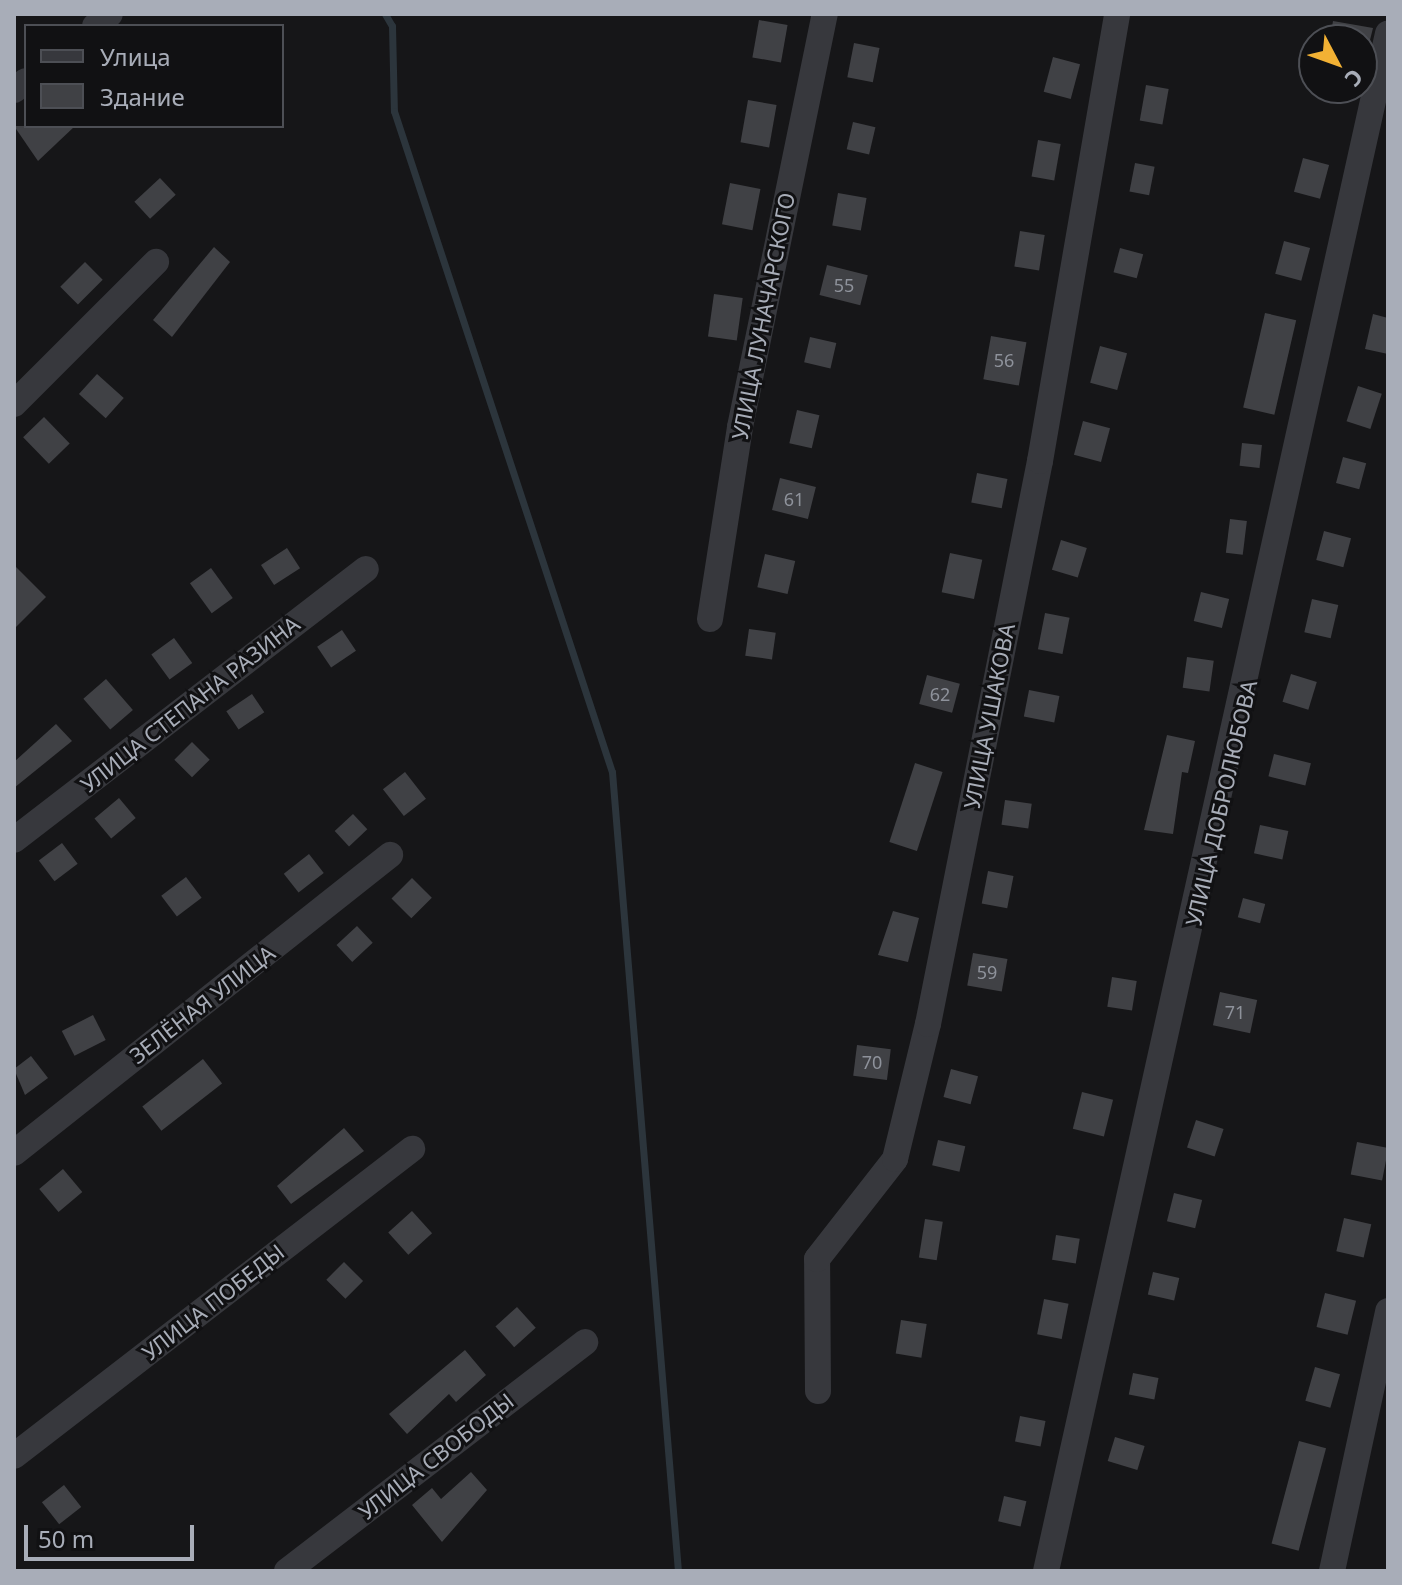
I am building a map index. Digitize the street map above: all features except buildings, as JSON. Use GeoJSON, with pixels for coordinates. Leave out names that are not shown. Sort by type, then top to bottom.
{"type":"FeatureCollection","features":[{"type":"Feature","properties":{"kind":"street","name":"УЛИЦА ЛУНАЧАРСКОГО"},"geometry":{"type":"LineString","coordinates":[[710,619],[740,427],[825,14]]}},
{"type":"Feature","properties":{"kind":"street","name":"УЛИЦА УШАКОВА"},"geometry":{"type":"LineString","coordinates":[[818,1391],[817,1259],[895,1159],[928,1024],[1040,461],[1117,14]]}},
{"type":"Feature","properties":{"kind":"street","name":"УЛИЦА ДОБРОЛЮБОВА"},"geometry":{"type":"LineString","coordinates":[[1046,1571],[1388,34]]}},
{"type":"Feature","properties":{"kind":"street"},"geometry":{"type":"LineString","coordinates":[[14,404],[156,262]]}},
{"type":"Feature","properties":{"kind":"street","name":"УЛИЦА СТЕПАНА РАЗИНА"},"geometry":{"type":"LineString","coordinates":[[14,840],[366,569]]}},
{"type":"Feature","properties":{"kind":"street","name":"ЗЕЛЁНАЯ УЛИЦА"},"geometry":{"type":"LineString","coordinates":[[14,1153],[390,855]]}},
{"type":"Feature","properties":{"kind":"street","name":"УЛИЦА ПОБЕДЫ"},"geometry":{"type":"LineString","coordinates":[[14,1456],[412,1149]]}},
{"type":"Feature","properties":{"kind":"street"},"geometry":{"type":"LineString","coordinates":[[1332,1571],[1388,1311]]}},
{"type":"Feature","properties":{"kind":"street","name":"УЛИЦА СВОБОДЫ"},"geometry":{"type":"LineString","coordinates":[[287,1571],[585,1342]]}},
{"type":"Feature","properties":{"kind":"waterway"},"geometry":{"type":"LineString","coordinates":[[385,14],[392,26],[394,111],[612,772],[678,1571]]}}]}
